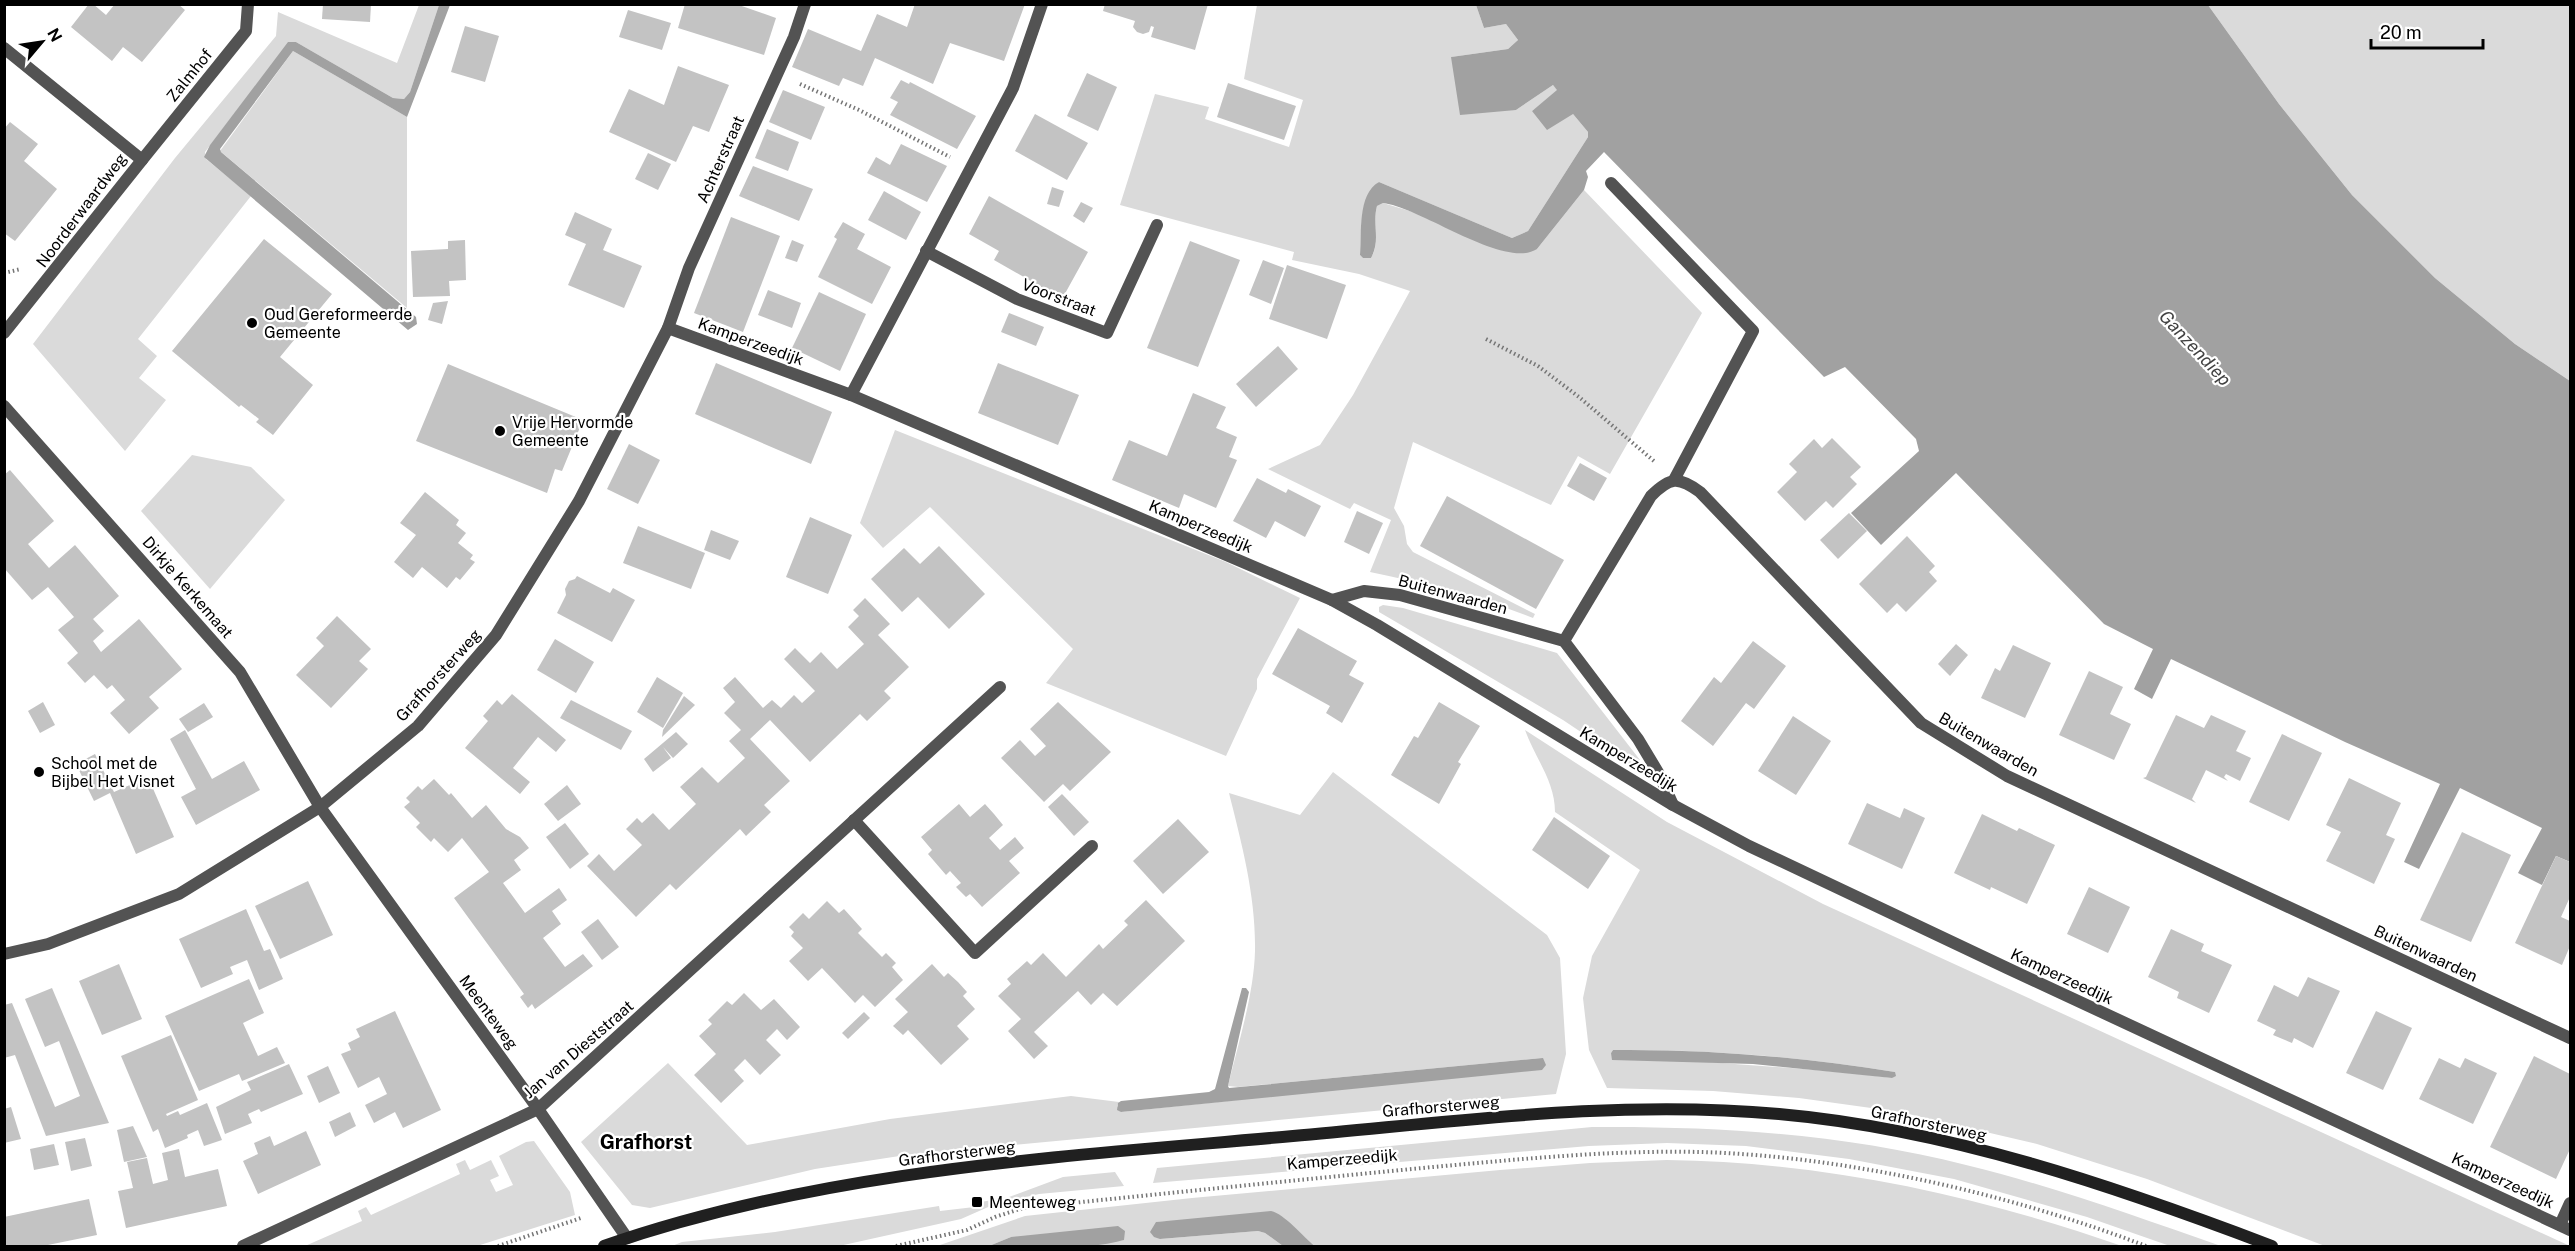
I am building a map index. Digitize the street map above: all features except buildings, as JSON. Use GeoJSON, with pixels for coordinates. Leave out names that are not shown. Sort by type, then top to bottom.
{"type":"FeatureCollection","features":[{"type":"Feature","properties":{"kind":"main road","name":"Grafhorsterweg"},"geometry":{"type":"LineString","coordinates":[[604,1246],[795,1194],[940,1170],[1538,1114],[1652,1108],[1782,1114],[1878,1128],[1950,1143],[2091,1182],[2272,1246]]}},
{"type":"Feature","properties":{"kind":"street","name":"Zalmhof"},"geometry":{"type":"LineString","coordinates":[[142,160],[246,31],[248,4]]}},
{"type":"Feature","properties":{"kind":"street","name":"Achterstraat"},"geometry":{"type":"LineString","coordinates":[[668,328],[689,268],[794,37],[804,4]]}},
{"type":"Feature","properties":{"kind":"street"},"geometry":{"type":"LineString","coordinates":[[851,395],[1012,88],[1042,4]]}},
{"type":"Feature","properties":{"kind":"street","name":"Noorderwaardweg"},"geometry":{"type":"LineString","coordinates":[[4,48],[142,160],[4,333]]}},
{"type":"Feature","properties":{"kind":"street"},"geometry":{"type":"LineString","coordinates":[[1611,183],[1754,331],[1674,480],[1663,483],[1651,496],[1564,641],[1638,739],[1659,774],[1673,805]]}},
{"type":"Feature","properties":{"kind":"street","name":"Voorstraat"},"geometry":{"type":"LineString","coordinates":[[926,251],[1017,299],[1107,333],[1157,225]]}},
{"type":"Feature","properties":{"kind":"street","name":"Kamperzeedijk"},"geometry":{"type":"LineString","coordinates":[[668,328],[851,395],[1332,600],[1673,805],[1835,888],[2565,1227]]}},
{"type":"Feature","properties":{"kind":"street","name":"Grafhorsterweg"},"geometry":{"type":"LineString","coordinates":[[4,954],[48,944],[179,894],[320,807],[418,726],[496,635],[579,501],[668,328]]}},
{"type":"Feature","properties":{"kind":"street","name":"Dirkje Kerkemaat"},"geometry":{"type":"LineString","coordinates":[[4,406],[240,672],[320,807]]}},
{"type":"Feature","properties":{"kind":"street","name":"Buitenwaarden"},"geometry":{"type":"LineString","coordinates":[[1674,480],[1687,483],[1700,492],[1921,723],[2007,776],[2571,1038]]}},
{"type":"Feature","properties":{"kind":"street","name":"Buitenwaarden"},"geometry":{"type":"LineString","coordinates":[[1332,600],[1364,591],[1400,595],[1564,641]]}},
{"type":"Feature","properties":{"kind":"street","name":"Jan van Dieststraat"},"geometry":{"type":"LineString","coordinates":[[243,1246],[538,1109],[1000,687]]}},
{"type":"Feature","properties":{"kind":"street","name":"Meenteweg"},"geometry":{"type":"LineString","coordinates":[[320,807],[538,1109],[627,1238]]}},
{"type":"Feature","properties":{"kind":"street"},"geometry":{"type":"LineString","coordinates":[[855,820],[975,953],[1092,846]]}},
{"type":"Feature","properties":{"kind":"street"},"geometry":{"type":"LineString","coordinates":[[2565,1227],[2571,1203]]}},
{"type":"Feature","properties":{"kind":"path"},"geometry":{"type":"LineString","coordinates":[[777,75],[858,110],[970,167]]}},
{"type":"Feature","properties":{"kind":"path"},"geometry":{"type":"LineString","coordinates":[[1486,339],[1538,366],[1637,445],[1674,480]]}},
{"type":"Feature","properties":{"kind":"path","name":"Kamperzeedijk"},"geometry":{"type":"LineString","coordinates":[[896,1246],[967,1230],[995,1216],[1023,1208],[1499,1161],[1589,1154],[1667,1152],[1778,1158],[1883,1174],[1996,1199],[2085,1224],[2146,1246]]}},
{"type":"Feature","properties":{"kind":"path"},"geometry":{"type":"LineString","coordinates":[[498,1246],[608,1209]]}},
{"type":"Feature","properties":{"kind":"shaded area"},"geometry":{"type":"Polygon","coordinates":[[[419,5],[439,5],[410,92],[404,99],[393,98],[296,42],[289,42],[205,152],[206,159],[251,196],[138,339],[157,356],[139,378],[166,400],[125,451],[33,344],[175,158],[276,36],[278,12],[397,63],[419,5]]]}},
{"type":"Feature","properties":{"kind":"shaded area"},"geometry":{"type":"Polygon","coordinates":[[[1257,5],[1476,5],[1484,28],[1506,24],[1518,40],[1508,49],[1451,57],[1516,110],[1553,85],[1558,90],[1532,111],[1573,114],[1588,132],[1588,137],[1528,231],[1512,238],[1379,182],[1367,197],[1364,206],[1360,255],[1363,258],[1371,258],[1374,252],[1377,206],[1383,203],[1537,249],[1584,190],[1702,313],[1610,474],[1578,456],[1551,505],[1413,442],[1394,508],[1404,526],[1407,544],[1413,552],[1535,614],[1533,618],[1453,592],[1370,572],[1391,520],[1354,503],[1350,509],[1268,469],[1320,445],[1353,395],[1410,291],[1359,274],[1292,260],[1294,252],[1120,205],[1155,94],[1209,107],[1205,119],[1289,147],[1303,100],[1244,79],[1257,5]]]}},
{"type":"Feature","properties":{"kind":"shaded area"},"geometry":{"type":"Polygon","coordinates":[[[2208,5],[2570,5],[2570,381],[2515,344],[2435,278],[2352,195],[2279,104],[2208,5]]]}},
{"type":"Feature","properties":{"kind":"shaded area"},"geometry":{"type":"Polygon","coordinates":[[[293,51],[407,117],[407,308],[220,151],[293,51]]]}},
{"type":"Feature","properties":{"kind":"shaded area"},"geometry":{"type":"Polygon","coordinates":[[[895,430],[1226,562],[1300,598],[1257,679],[1257,689],[1226,756],[1046,683],[1073,649],[930,507],[883,548],[860,523],[895,430]]]}},
{"type":"Feature","properties":{"kind":"shaded area"},"geometry":{"type":"Polygon","coordinates":[[[192,455],[251,467],[285,500],[210,589],[141,511],[192,455]]]}},
{"type":"Feature","properties":{"kind":"shaded area"},"geometry":{"type":"Polygon","coordinates":[[[1383,605],[1403,608],[1557,653],[1640,760],[1640,764],[1633,767],[1563,720],[1379,612],[1379,607],[1383,605]]]}},
{"type":"Feature","properties":{"kind":"shaded area"},"geometry":{"type":"Polygon","coordinates":[[[1525,730],[1667,822],[1823,904],[2570,1246],[2325,1246],[2147,1179],[2037,1144],[1900,1112],[1799,1098],[1713,1091],[1607,1088],[1589,1050],[1583,998],[1592,956],[1640,870],[1555,812],[1552,790],[1525,730]],[[1613,1050],[1611,1053],[1892,1078],[1895,1072],[1755,1055],[1613,1050]]]}},
{"type":"Feature","properties":{"kind":"shaded area"},"geometry":{"type":"Polygon","coordinates":[[[1333,772],[1547,935],[1560,958],[1566,1054],[1556,1094],[906,1155],[815,1169],[650,1208],[632,1205],[581,1142],[668,1063],[747,1145],[890,1119],[1071,1096],[1119,1102],[1117,1106],[1121,1112],[1237,1100],[1543,1058],[1238,1087],[1228,1086],[1249,1002],[1255,951],[1251,891],[1229,793],[1300,815],[1333,772]]]}},
{"type":"Feature","properties":{"kind":"shaded area"},"geometry":{"type":"Polygon","coordinates":[[[1592,1127],[1733,1130],[1827,1139],[1920,1154],[2031,1182],[2221,1246],[2170,1246],[2087,1217],[1954,1179],[1849,1159],[1746,1146],[1667,1143],[1589,1146],[1153,1183],[1157,1168],[1592,1127]]]}},
{"type":"Feature","properties":{"kind":"shaded area"},"geometry":{"type":"Polygon","coordinates":[[[534,1141],[570,1192],[575,1215],[477,1246],[305,1246],[362,1221],[358,1211],[366,1207],[371,1215],[460,1174],[456,1164],[465,1160],[470,1170],[491,1160],[499,1176],[490,1180],[496,1192],[513,1185],[499,1156],[526,1142],[534,1141]]]}},
{"type":"Feature","properties":{"kind":"shaded area"},"geometry":{"type":"Polygon","coordinates":[[[1667,1160],[1783,1167],[1898,1185],[2011,1211],[2122,1246],[1315,1246],[1293,1226],[1170,1221],[1156,1222],[1160,1239],[1258,1231],[1265,1233],[1283,1246],[1082,1246],[1124,1240],[1011,1237],[989,1246],[937,1246],[1025,1216],[1192,1198],[1500,1170],[1667,1160]]]}},
{"type":"Feature","properties":{"kind":"shaded area"},"geometry":{"type":"Polygon","coordinates":[[[1115,1172],[1124,1186],[1039,1194],[995,1204],[961,1219],[839,1246],[672,1246],[682,1242],[775,1232],[939,1206],[940,1211],[983,1206],[981,1202],[1009,1197],[1063,1177],[1115,1172]]]}},
{"type":"Feature","properties":{"kind":"water"},"geometry":{"type":"Polygon","coordinates":[[[439,5],[450,5],[407,117],[293,51],[220,149],[416,317],[417,324],[408,330],[204,157],[210,145],[288,42],[296,42],[393,98],[404,99],[410,92],[439,5]]]}},
{"type":"Feature","properties":{"kind":"water","name":"Ganzendiep"},"geometry":{"type":"Polygon","coordinates":[[[1476,5],[2208,5],[2279,104],[2352,195],[2435,278],[2515,344],[2570,381],[2570,862],[2556,856],[2542,885],[2518,873],[2542,828],[2460,788],[2419,869],[2404,862],[2440,784],[2345,742],[2171,659],[2152,699],[2134,689],[2153,649],[2104,624],[1956,473],[1881,545],[1851,513],[1919,451],[1916,439],[1845,367],[1824,377],[1604,152],[1586,171],[1588,177],[1584,190],[1537,249],[1523,253],[1484,245],[1399,207],[1383,203],[1377,206],[1374,251],[1371,258],[1363,258],[1360,255],[1364,205],[1372,188],[1379,182],[1512,238],[1528,231],[1588,137],[1588,132],[1573,114],[1547,130],[1532,111],[1557,90],[1553,85],[1516,110],[1460,115],[1451,57],[1508,49],[1518,40],[1506,24],[1484,28],[1476,5]]]}},
{"type":"Feature","properties":{"kind":"water"},"geometry":{"type":"Polygon","coordinates":[[[1242,988],[1246,988],[1249,992],[1229,1088],[1543,1058],[1546,1065],[1542,1070],[1121,1112],[1117,1110],[1118,1103],[1121,1101],[1209,1092],[1215,1089],[1242,988]]]}},
{"type":"Feature","properties":{"kind":"water"},"geometry":{"type":"Polygon","coordinates":[[[1613,1050],[1684,1051],[1790,1058],[1895,1072],[1896,1076],[1892,1078],[1753,1064],[1612,1060],[1613,1050]]]}},
{"type":"Feature","properties":{"kind":"water"},"geometry":{"type":"Polygon","coordinates":[[[1271,1211],[1288,1221],[1315,1246],[1283,1246],[1265,1233],[1258,1231],[1160,1239],[1154,1237],[1150,1232],[1156,1222],[1271,1211]]]}},
{"type":"Feature","properties":{"kind":"water"},"geometry":{"type":"Polygon","coordinates":[[[1118,1226],[1125,1231],[1124,1240],[1092,1246],[1057,1248],[989,1246],[1011,1237],[1118,1226]]]}},
{"type":"Feature","properties":{"kind":"place","name":"Oud Gereformeerde Gemeente"},"geometry":{"type":"Point","coordinates":[252,323]}},
{"type":"Feature","properties":{"kind":"place","name":"Vrije Hervormde Gemeente"},"geometry":{"type":"Point","coordinates":[500,431]}},
{"type":"Feature","properties":{"kind":"place","name":"School met de Bijbel Het Visnet"},"geometry":{"type":"Point","coordinates":[39,772]}},
{"type":"Feature","properties":{"kind":"place","name":"Meenteweg"},"geometry":{"type":"Point","coordinates":[977,1202]}},
{"type":"Feature","properties":{"kind":"district","name":"Grafhorst"},"geometry":{"type":"Point","coordinates":[646,1142]}}]}
